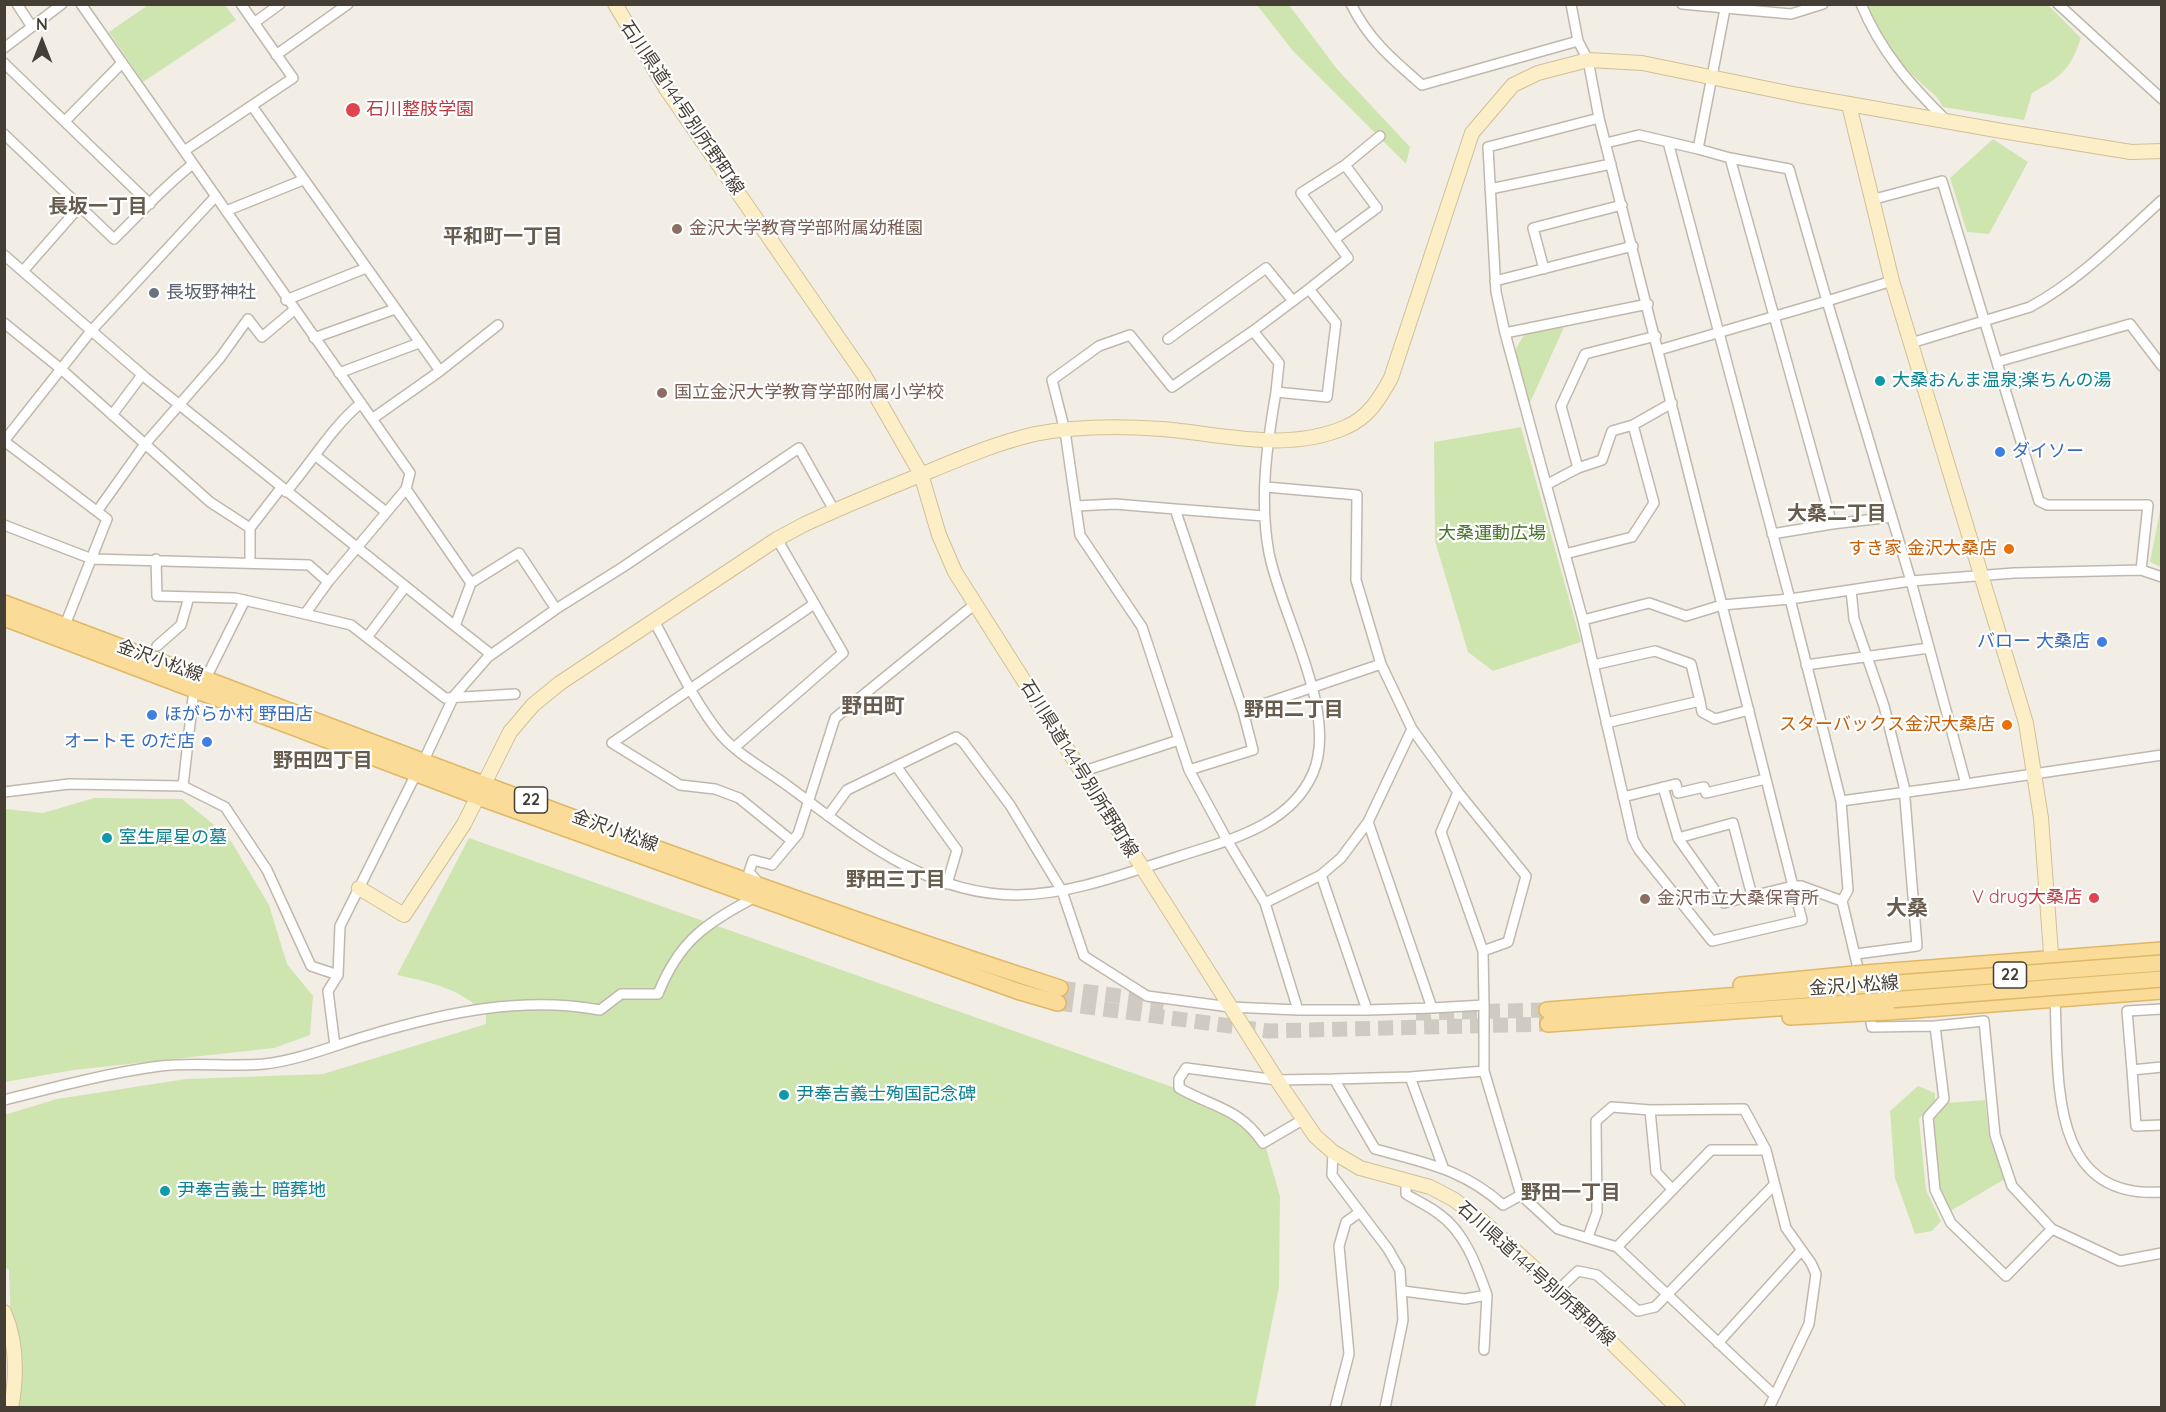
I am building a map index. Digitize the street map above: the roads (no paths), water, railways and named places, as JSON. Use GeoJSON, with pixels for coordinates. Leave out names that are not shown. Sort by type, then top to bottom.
{"type":"FeatureCollection","features":[{"type":"Feature","properties":{"kind":"main road","name":"金沢小松線"},"geometry":{"type":"LineString","coordinates":[[4,603],[206,678],[481,790],[758,891],[1017,991],[1059,995]]}},
{"type":"Feature","properties":{"kind":"main road","name":"金沢小松線"},"geometry":{"type":"LineString","coordinates":[[4,618],[194,689],[421,766]]}},
{"type":"Feature","properties":{"kind":"main road","name":"22"},"geometry":{"type":"LineString","coordinates":[[1856,980],[1878,972],[2162,950]]}},
{"type":"Feature","properties":{"kind":"main road","name":"金沢小松線"},"geometry":{"type":"LineString","coordinates":[[2162,963],[1856,980],[1610,1005],[1547,1017],[1595,1022],[1864,1007],[2162,979]]}},
{"type":"Feature","properties":{"kind":"main road","name":"22"},"geometry":{"type":"LineString","coordinates":[[1864,1007],[1888,1011],[2162,992]]}},
{"type":"Feature","properties":{"kind":"street"},"geometry":{"type":"LineString","coordinates":[[17,4],[32,27]]}},
{"type":"Feature","properties":{"kind":"street"},"geometry":{"type":"LineString","coordinates":[[4,48],[62,4]]}},
{"type":"Feature","properties":{"kind":"street"},"geometry":{"type":"LineString","coordinates":[[81,4],[286,300],[410,473],[406,489],[328,582],[305,614]]}},
{"type":"Feature","properties":{"kind":"street"},"geometry":{"type":"LineString","coordinates":[[184,151],[293,78],[241,4]]}},
{"type":"Feature","properties":{"kind":"street"},"geometry":{"type":"LineString","coordinates":[[254,23],[280,4]]}},
{"type":"Feature","properties":{"kind":"street"},"geometry":{"type":"LineString","coordinates":[[276,55],[348,4]]}},
{"type":"Feature","properties":{"kind":"street","name":"石川県道144号別所野町線"},"geometry":{"type":"LineString","coordinates":[[615,4],[667,90],[864,375],[921,474],[939,535],[955,572],[1230,1007],[1316,1136],[1333,1152],[1360,1168],[1431,1187],[1453,1199],[1479,1218],[1558,1290],[1678,1407]]}},
{"type":"Feature","properties":{"kind":"street"},"geometry":{"type":"LineString","coordinates":[[1351,4],[1360,25],[1373,41],[1422,85],[1578,41]]}},
{"type":"Feature","properties":{"kind":"street"},"geometry":{"type":"LineString","coordinates":[[1570,4],[1578,41],[1588,60],[1599,118],[1648,304],[1802,920],[1712,941],[1639,850],[1633,839],[1583,620],[1504,333],[1496,281],[1488,147],[1599,118]]}},
{"type":"Feature","properties":{"kind":"street"},"geometry":{"type":"LineString","coordinates":[[1683,4],[1796,9],[1823,4]]}},
{"type":"Feature","properties":{"kind":"street"},"geometry":{"type":"LineString","coordinates":[[1861,4],[1883,49],[1913,88],[1948,122]]}},
{"type":"Feature","properties":{"kind":"street"},"geometry":{"type":"LineString","coordinates":[[2058,4],[2162,99]]}},
{"type":"Feature","properties":{"kind":"street"},"geometry":{"type":"LineString","coordinates":[[1698,149],[1713,78],[1724,7]]}},
{"type":"Feature","properties":{"kind":"street"},"geometry":{"type":"LineString","coordinates":[[359,888],[404,915],[481,790],[510,732],[532,705],[560,683],[777,539],[834,510],[988,448],[1035,434],[1065,431],[1162,429],[1268,442],[1312,438],[1347,427],[1373,408],[1391,378],[1472,133],[1513,85],[1538,73],[1588,60],[1642,63],[1849,105],[1948,122],[2131,152],[2162,152]]}},
{"type":"Feature","properties":{"kind":"street"},"geometry":{"type":"LineString","coordinates":[[4,63],[150,204]]}},
{"type":"Feature","properties":{"kind":"street"},"geometry":{"type":"LineString","coordinates":[[65,121],[122,63]]}},
{"type":"Feature","properties":{"kind":"street"},"geometry":{"type":"LineString","coordinates":[[1849,105],[1892,281],[2026,723],[2036,773],[2052,958],[2060,1103],[2070,1140],[2083,1162],[2101,1178],[2135,1193],[2162,1192]]}},
{"type":"Feature","properties":{"kind":"street"},"geometry":{"type":"LineString","coordinates":[[252,106],[440,371]]}},
{"type":"Feature","properties":{"kind":"street"},"geometry":{"type":"LineString","coordinates":[[4,134],[114,239],[150,204],[166,184],[193,164]]}},
{"type":"Feature","properties":{"kind":"street"},"geometry":{"type":"LineString","coordinates":[[1606,143],[1639,135],[1789,170],[1911,581],[1966,784]]}},
{"type":"Feature","properties":{"kind":"street"},"geometry":{"type":"LineString","coordinates":[[1298,1010],[1264,903],[1189,770],[1142,627],[1080,535],[1065,431],[1052,380],[1099,346],[1130,335],[1172,387],[1253,331],[1348,258],[1301,193],[1345,165],[1380,136]]}},
{"type":"Feature","properties":{"kind":"street"},"geometry":{"type":"LineString","coordinates":[[1668,142],[1790,599],[1841,801],[1848,890],[1842,901],[1872,1027],[1935,1026],[1984,1021],[1998,1145],[2012,1186],[2052,1229],[2120,1261],[2162,1253]]}},
{"type":"Feature","properties":{"kind":"street"},"geometry":{"type":"LineString","coordinates":[[1730,158],[1832,524]]}},
{"type":"Feature","properties":{"kind":"street"},"geometry":{"type":"LineString","coordinates":[[1490,189],[1611,164]]}},
{"type":"Feature","properties":{"kind":"street"},"geometry":{"type":"LineString","coordinates":[[1335,239],[1377,208],[1345,165]]}},
{"type":"Feature","properties":{"kind":"street"},"geometry":{"type":"LineString","coordinates":[[226,211],[303,180]]}},
{"type":"Feature","properties":{"kind":"street"},"geometry":{"type":"LineString","coordinates":[[1871,200],[1942,181],[2039,501],[2047,505],[2148,505],[2141,570]]}},
{"type":"Feature","properties":{"kind":"street"},"geometry":{"type":"LineString","coordinates":[[65,625],[106,519],[98,510],[4,441],[91,331],[216,196]]}},
{"type":"Feature","properties":{"kind":"street"},"geometry":{"type":"LineString","coordinates":[[1911,343],[2030,307],[2048,297],[2085,270],[2162,200]]}},
{"type":"Feature","properties":{"kind":"street"},"geometry":{"type":"LineString","coordinates":[[1544,269],[1533,228],[1622,205]]}},
{"type":"Feature","properties":{"kind":"street"},"geometry":{"type":"LineString","coordinates":[[23,271],[80,206]]}},
{"type":"Feature","properties":{"kind":"street"},"geometry":{"type":"LineString","coordinates":[[1496,281],[1633,246]]}},
{"type":"Feature","properties":{"kind":"street"},"geometry":{"type":"LineString","coordinates":[[4,255],[142,375],[356,549],[488,652],[488,657]]}},
{"type":"Feature","properties":{"kind":"street"},"geometry":{"type":"LineString","coordinates":[[286,300],[366,268]]}},
{"type":"Feature","properties":{"kind":"street"},"geometry":{"type":"LineString","coordinates":[[1168,339],[1266,268],[1293,301]]}},
{"type":"Feature","properties":{"kind":"street"},"geometry":{"type":"LineString","coordinates":[[1659,350],[1892,281]]}},
{"type":"Feature","properties":{"kind":"street"},"geometry":{"type":"LineString","coordinates":[[1276,392],[1328,397],[1336,323],[1309,289]]}},
{"type":"Feature","properties":{"kind":"street"},"geometry":{"type":"LineString","coordinates":[[1504,333],[1648,304]]}},
{"type":"Feature","properties":{"kind":"street"},"geometry":{"type":"LineString","coordinates":[[314,338],[396,309]]}},
{"type":"Feature","properties":{"kind":"street"},"geometry":{"type":"LineString","coordinates":[[98,510],[145,444],[220,358],[248,319],[262,337],[294,310]]}},
{"type":"Feature","properties":{"kind":"street"},"geometry":{"type":"LineString","coordinates":[[4,324],[61,369],[210,502],[250,528]]}},
{"type":"Feature","properties":{"kind":"street"},"geometry":{"type":"LineString","coordinates":[[1997,362],[2130,324],[2162,366]]}},
{"type":"Feature","properties":{"kind":"street"},"geometry":{"type":"LineString","coordinates":[[372,419],[440,371],[498,325]]}},
{"type":"Feature","properties":{"kind":"street"},"geometry":{"type":"LineString","coordinates":[[654,621],[706,715],[724,738],[828,816],[893,860],[919,874],[947,884],[994,894],[1062,891],[1245,835],[1276,816],[1298,798],[1313,773],[1319,750],[1319,719],[1312,688],[1269,555],[1264,516],[1268,442],[1279,363],[1253,331]]}},
{"type":"Feature","properties":{"kind":"street"},"geometry":{"type":"LineString","coordinates":[[1578,468],[1562,406],[1585,354],[1656,336]]}},
{"type":"Feature","properties":{"kind":"street"},"geometry":{"type":"LineString","coordinates":[[339,373],[419,343]]}},
{"type":"Feature","properties":{"kind":"street"},"geometry":{"type":"LineString","coordinates":[[112,415],[142,375]]}},
{"type":"Feature","properties":{"kind":"street"},"geometry":{"type":"LineString","coordinates":[[250,562],[250,528],[316,456],[342,418],[361,402]]}},
{"type":"Feature","properties":{"kind":"street"},"geometry":{"type":"LineString","coordinates":[[1546,485],[1578,468],[1602,460],[1612,431],[1633,425],[1672,403]]}},
{"type":"Feature","properties":{"kind":"street"},"geometry":{"type":"LineString","coordinates":[[1565,554],[1632,537],[1654,503],[1633,425]]}},
{"type":"Feature","properties":{"kind":"street"},"geometry":{"type":"LineString","coordinates":[[335,1046],[328,991],[338,975],[340,926],[454,696],[488,657],[799,447],[834,510]]}},
{"type":"Feature","properties":{"kind":"street"},"geometry":{"type":"LineString","coordinates":[[316,456],[386,512]]}},
{"type":"Feature","properties":{"kind":"street"},"geometry":{"type":"LineString","coordinates":[[1266,487],[1357,495],[1356,580],[1381,664],[1412,729],[1458,792],[1526,876],[1508,942],[1483,951]]}},
{"type":"Feature","properties":{"kind":"street"},"geometry":{"type":"LineString","coordinates":[[406,489],[471,583]]}},
{"type":"Feature","properties":{"kind":"street"},"geometry":{"type":"LineString","coordinates":[[1076,506],[1115,504],[1264,516]]}},
{"type":"Feature","properties":{"kind":"street"},"geometry":{"type":"LineString","coordinates":[[1175,509],[1243,711],[1253,750],[1189,770]]}},
{"type":"Feature","properties":{"kind":"street"},"geometry":{"type":"LineString","coordinates":[[1772,534],[1832,524],[1892,518]]}},
{"type":"Feature","properties":{"kind":"street"},"geometry":{"type":"LineString","coordinates":[[4,525],[92,559],[309,565],[328,582]]}},
{"type":"Feature","properties":{"kind":"street"},"geometry":{"type":"LineString","coordinates":[[735,747],[843,653],[777,539]]}},
{"type":"Feature","properties":{"kind":"street"},"geometry":{"type":"LineString","coordinates":[[455,626],[471,583],[519,553],[556,609]]}},
{"type":"Feature","properties":{"kind":"street"},"geometry":{"type":"LineString","coordinates":[[156,559],[157,596],[245,600],[351,625],[445,698],[515,694]]}},
{"type":"Feature","properties":{"kind":"street"},"geometry":{"type":"LineString","coordinates":[[1583,620],[1649,603],[1686,616],[1722,605],[1790,599],[1911,581],[2141,570],[2162,577]]}},
{"type":"Feature","properties":{"kind":"street"},"geometry":{"type":"LineString","coordinates":[[368,636],[405,587]]}},
{"type":"Feature","properties":{"kind":"street"},"geometry":{"type":"LineString","coordinates":[[1851,590],[1854,619],[1884,706],[1905,792],[1917,946],[1856,954]]}},
{"type":"Feature","properties":{"kind":"street"},"geometry":{"type":"LineString","coordinates":[[157,646],[180,625],[189,597]]}},
{"type":"Feature","properties":{"kind":"street"},"geometry":{"type":"LineString","coordinates":[[206,678],[245,600]]}},
{"type":"Feature","properties":{"kind":"street"},"geometry":{"type":"LineString","coordinates":[[792,841],[739,798],[715,789],[680,785],[612,743],[690,687],[814,604]]}},
{"type":"Feature","properties":{"kind":"street"},"geometry":{"type":"LineString","coordinates":[[4,1100],[55,1087],[157,1067],[263,1064],[460,1011],[510,1005],[563,1005],[600,1010],[621,994],[658,994],[690,938],[710,921],[758,891],[749,872],[753,860],[772,865],[798,834],[835,717],[975,604]]}},
{"type":"Feature","properties":{"kind":"street"},"geometry":{"type":"LineString","coordinates":[[1806,665],[1865,655],[1929,648]]}},
{"type":"Feature","properties":{"kind":"street"},"geometry":{"type":"LineString","coordinates":[[1593,665],[1655,651],[1691,664],[1702,712],[1715,718],[1749,710]]}},
{"type":"Feature","properties":{"kind":"street"},"geometry":{"type":"LineString","coordinates":[[1243,711],[1381,664]]}},
{"type":"Feature","properties":{"kind":"street"},"geometry":{"type":"LineString","coordinates":[[183,786],[194,689]]}},
{"type":"Feature","properties":{"kind":"street"},"geometry":{"type":"LineString","coordinates":[[1606,723],[1700,701]]}},
{"type":"Feature","properties":{"kind":"street"},"geometry":{"type":"LineString","coordinates":[[1264,903],[1321,875],[1341,858],[1368,822],[1412,729]]}},
{"type":"Feature","properties":{"kind":"street"},"geometry":{"type":"LineString","coordinates":[[828,816],[847,790],[956,737],[963,741],[1010,805],[1062,891],[1084,956],[1147,996],[1230,1007],[1298,1010],[1367,1010],[1484,1005]]}},
{"type":"Feature","properties":{"kind":"street"},"geometry":{"type":"LineString","coordinates":[[1081,772],[1179,740]]}},
{"type":"Feature","properties":{"kind":"street"},"geometry":{"type":"LineString","coordinates":[[1841,801],[2162,755]]}},
{"type":"Feature","properties":{"kind":"street"},"geometry":{"type":"LineString","coordinates":[[896,766],[957,850],[947,884]]}},
{"type":"Feature","properties":{"kind":"street"},"geometry":{"type":"LineString","coordinates":[[1623,797],[1676,784],[1678,793],[1704,787],[1706,793],[1766,779]]}},
{"type":"Feature","properties":{"kind":"street"},"geometry":{"type":"LineString","coordinates":[[4,792],[69,784],[183,786],[225,807],[267,870],[311,966],[338,975]]}},
{"type":"Feature","properties":{"kind":"street"},"geometry":{"type":"LineString","coordinates":[[1663,787],[1678,838],[1724,903],[1793,886],[1801,886],[1842,901]]}},
{"type":"Feature","properties":{"kind":"street"},"geometry":{"type":"LineString","coordinates":[[1458,792],[1441,832],[1483,951],[1484,1071],[1521,1195],[1558,1229],[1617,1247],[1775,1396]]}},
{"type":"Feature","properties":{"kind":"street"},"geometry":{"type":"LineString","coordinates":[[1368,822],[1432,1008]]}},
{"type":"Feature","properties":{"kind":"street"},"geometry":{"type":"LineString","coordinates":[[1678,838],[1733,823],[1752,896]]}},
{"type":"Feature","properties":{"kind":"street"},"geometry":{"type":"LineString","coordinates":[[1321,875],[1367,1010]]}},
{"type":"Feature","properties":{"kind":"street"},"geometry":{"type":"LineString","coordinates":[[2162,1009],[2127,1011],[2136,1126],[2162,1125]]}},
{"type":"Feature","properties":{"kind":"street"},"geometry":{"type":"LineString","coordinates":[[1935,1026],[1944,1099],[1928,1117],[1935,1190],[1951,1223],[2006,1276],[2052,1229]]}},
{"type":"Feature","properties":{"kind":"street"},"geometry":{"type":"LineString","coordinates":[[2132,1070],[2162,1067]]}},
{"type":"Feature","properties":{"kind":"street"},"geometry":{"type":"LineString","coordinates":[[1304,1119],[1263,1143],[1254,1129],[1238,1114],[1179,1088],[1179,1079],[1186,1068],[1277,1080],[1410,1077],[1484,1071]]}},
{"type":"Feature","properties":{"kind":"street"},"geometry":{"type":"LineString","coordinates":[[1410,1077],[1443,1167]]}},
{"type":"Feature","properties":{"kind":"street"},"geometry":{"type":"LineString","coordinates":[[1334,1079],[1375,1149],[1443,1167],[1482,1186],[1503,1205],[1521,1195]]}},
{"type":"Feature","properties":{"kind":"street"},"geometry":{"type":"LineString","coordinates":[[1588,1237],[1597,1212],[1596,1121],[1612,1107],[1650,1110],[1744,1109],[1766,1150],[1786,1228],[1816,1274],[1809,1324],[1769,1407]]}},
{"type":"Feature","properties":{"kind":"street"},"geometry":{"type":"LineString","coordinates":[[1650,1110],[1656,1172],[1672,1189]]}},
{"type":"Feature","properties":{"kind":"street"},"geometry":{"type":"LineString","coordinates":[[1617,1247],[1711,1150],[1766,1150]]}},
{"type":"Feature","properties":{"kind":"street"},"geometry":{"type":"LineString","coordinates":[[1333,1152],[1332,1175],[1388,1249],[1400,1270],[1403,1320],[1385,1407]]}},
{"type":"Feature","properties":{"kind":"street"},"geometry":{"type":"LineString","coordinates":[[1406,1180],[1407,1194],[1440,1214],[1458,1232],[1478,1270],[1487,1296],[1484,1350]]}},
{"type":"Feature","properties":{"kind":"street"},"geometry":{"type":"LineString","coordinates":[[1558,1290],[1578,1271],[1597,1275],[1638,1311],[1655,1307],[1774,1185]]}},
{"type":"Feature","properties":{"kind":"street"},"geometry":{"type":"LineString","coordinates":[[1335,1407],[1349,1354],[1339,1246],[1346,1222],[1360,1212]]}},
{"type":"Feature","properties":{"kind":"street"},"geometry":{"type":"LineString","coordinates":[[1718,1343],[1801,1251]]}},
{"type":"Feature","properties":{"kind":"street"},"geometry":{"type":"LineString","coordinates":[[1403,1291],[1465,1299],[1487,1296]]}},
{"type":"Feature","properties":{"kind":"street"},"geometry":{"type":"LineString","coordinates":[[4,1311],[12,1342],[16,1381],[11,1407]]}},
{"type":"Feature","properties":{"kind":"tunnel"},"geometry":{"type":"LineString","coordinates":[[1060,988],[1164,1002]]}},
{"type":"Feature","properties":{"kind":"tunnel"},"geometry":{"type":"LineString","coordinates":[[1058,1003],[1268,1031],[1548,1024]]}},
{"type":"Feature","properties":{"kind":"tunnel"},"geometry":{"type":"LineString","coordinates":[[1416,1013],[1547,1010]]}},
{"type":"Feature","properties":{"kind":"place","name":"石川整肢学園"},"geometry":{"type":"Point","coordinates":[353,110]}},
{"type":"Feature","properties":{"kind":"place","name":"金沢大学教育学部附属幼稚園"},"geometry":{"type":"Point","coordinates":[677,229]}},
{"type":"Feature","properties":{"kind":"place","name":"長坂野神社"},"geometry":{"type":"Point","coordinates":[154,293]}},
{"type":"Feature","properties":{"kind":"place","name":"大桑おんま温泉;楽ちんの湯"},"geometry":{"type":"Point","coordinates":[1880,381]}},
{"type":"Feature","properties":{"kind":"place","name":"国立金沢大学教育学部附属小学校"},"geometry":{"type":"Point","coordinates":[662,393]}},
{"type":"Feature","properties":{"kind":"place","name":"ダイソー"},"geometry":{"type":"Point","coordinates":[2000,452]}},
{"type":"Feature","properties":{"kind":"place","name":"すき家 金沢大桑店"},"geometry":{"type":"Point","coordinates":[2009,549]}},
{"type":"Feature","properties":{"kind":"place","name":"バロー 大桑店"},"geometry":{"type":"Point","coordinates":[2102,642]}},
{"type":"Feature","properties":{"kind":"place","name":"ほがらか村 野田店"},"geometry":{"type":"Point","coordinates":[152,715]}},
{"type":"Feature","properties":{"kind":"place","name":"スターバックス金沢大桑店"},"geometry":{"type":"Point","coordinates":[2007,725]}},
{"type":"Feature","properties":{"kind":"place","name":"オートモ のだ店"},"geometry":{"type":"Point","coordinates":[207,742]}},
{"type":"Feature","properties":{"kind":"place","name":"室生犀星の墓"},"geometry":{"type":"Point","coordinates":[107,838]}},
{"type":"Feature","properties":{"kind":"place","name":"V drug大桑店"},"geometry":{"type":"Point","coordinates":[2094,898]}},
{"type":"Feature","properties":{"kind":"place","name":"金沢市立大桑保育所"},"geometry":{"type":"Point","coordinates":[1645,899]}},
{"type":"Feature","properties":{"kind":"place","name":"尹奉吉義士殉国記念碑"},"geometry":{"type":"Point","coordinates":[784,1095]}},
{"type":"Feature","properties":{"kind":"place","name":"尹奉吉義士 暗葬地"},"geometry":{"type":"Point","coordinates":[165,1191]}},
{"type":"Feature","properties":{"kind":"district","name":"長坂一丁目"},"geometry":{"type":"Point","coordinates":[98,207]}},
{"type":"Feature","properties":{"kind":"district","name":"平和町一丁目"},"geometry":{"type":"Point","coordinates":[503,237]}},
{"type":"Feature","properties":{"kind":"district","name":"大桑二丁目"},"geometry":{"type":"Point","coordinates":[1837,514]}},
{"type":"Feature","properties":{"kind":"district","name":"野田町"},"geometry":{"type":"Point","coordinates":[873,707]}},
{"type":"Feature","properties":{"kind":"district","name":"野田二丁目"},"geometry":{"type":"Point","coordinates":[1294,710]}},
{"type":"Feature","properties":{"kind":"district","name":"野田四丁目"},"geometry":{"type":"Point","coordinates":[323,761]}},
{"type":"Feature","properties":{"kind":"district","name":"野田三丁目"},"geometry":{"type":"Point","coordinates":[896,880]}},
{"type":"Feature","properties":{"kind":"district","name":"大桑"},"geometry":{"type":"Point","coordinates":[1907,909]}},
{"type":"Feature","properties":{"kind":"district","name":"野田一丁目"},"geometry":{"type":"Point","coordinates":[1571,1193]}},
{"type":"Feature","properties":{"kind":"park label","name":"大桑運動広場"},"geometry":{"type":"Point","coordinates":[1492,534]}}]}
